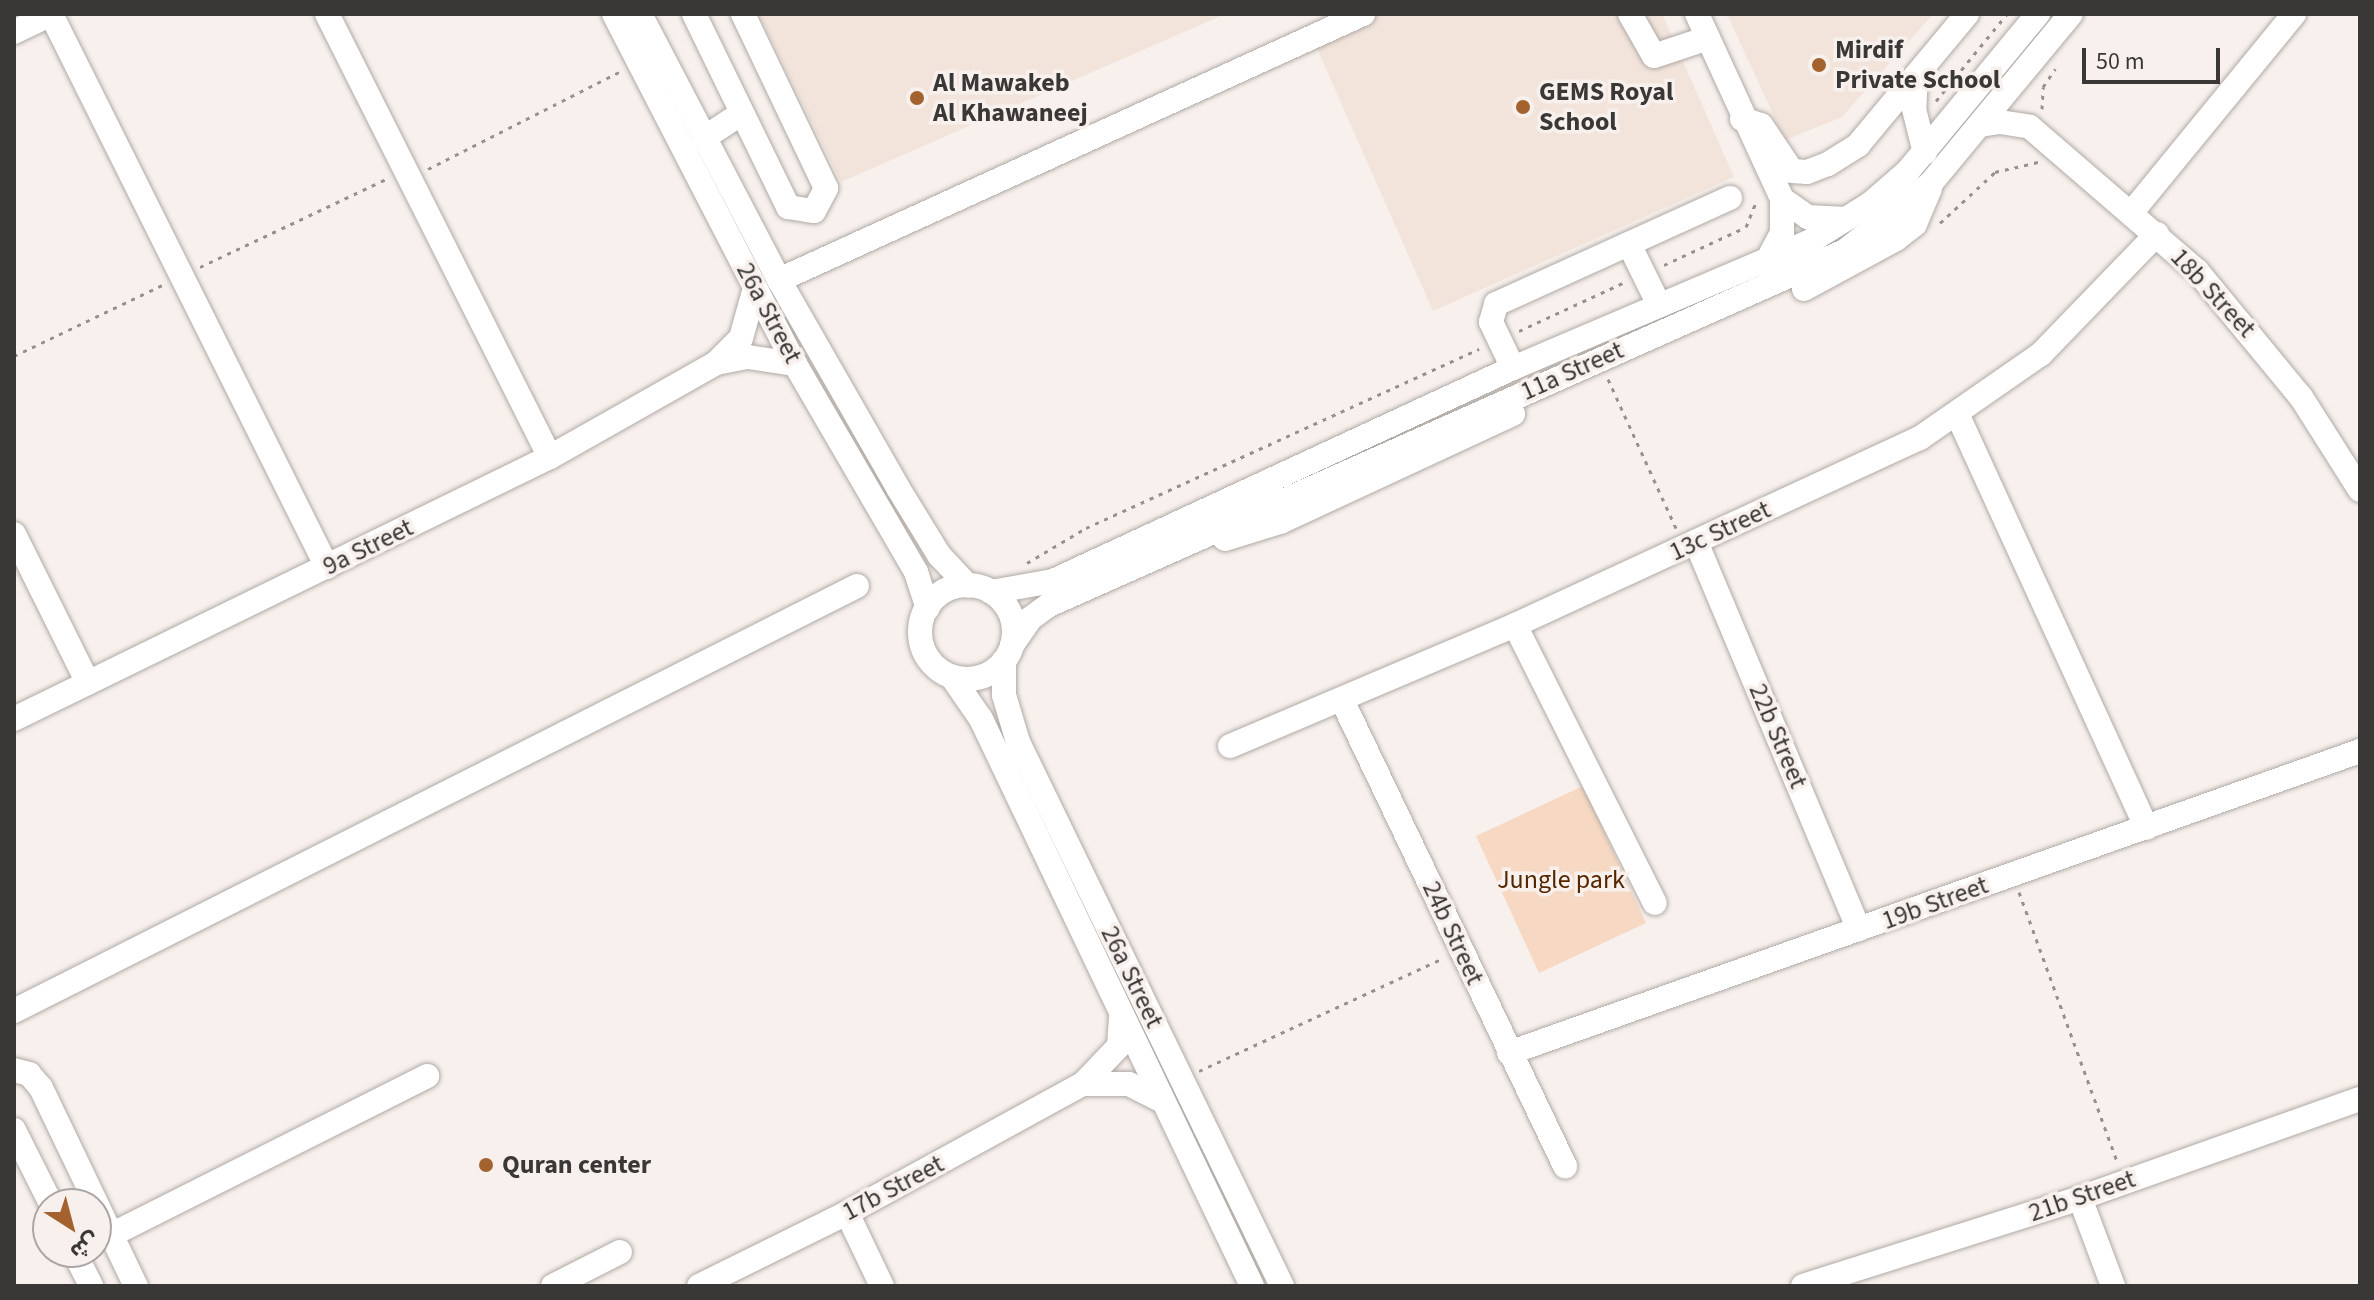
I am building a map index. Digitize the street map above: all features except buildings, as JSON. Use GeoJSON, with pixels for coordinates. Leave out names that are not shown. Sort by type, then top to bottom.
{"type":"FeatureCollection","features":[{"type":"Feature","properties":{"kind":"street"},"geometry":{"type":"LineString","coordinates":[[14,32],[51,14],[327,567]]}},
{"type":"Feature","properties":{"kind":"street"},"geometry":{"type":"LineString","coordinates":[[327,14],[550,457]]}},
{"type":"Feature","properties":{"kind":"street","name":"26a Street"},"geometry":{"type":"LineString","coordinates":[[614,14],[795,364],[916,572],[928,608]]}},
{"type":"Feature","properties":{"kind":"street","name":"26a Street"},"geometry":{"type":"LineString","coordinates":[[640,14],[779,280],[939,555],[980,589]]}},
{"type":"Feature","properties":{"kind":"street"},"geometry":{"type":"LineString","coordinates":[[702,18],[739,120],[788,207],[805,214],[822,206],[823,179],[743,14]]}},
{"type":"Feature","properties":{"kind":"street"},"geometry":{"type":"LineString","coordinates":[[779,280],[1363,14]]}},
{"type":"Feature","properties":{"kind":"street"},"geometry":{"type":"LineString","coordinates":[[1630,14],[1654,56],[1708,38]]}},
{"type":"Feature","properties":{"kind":"street"},"geometry":{"type":"LineString","coordinates":[[1697,14],[1742,119],[1780,195],[1782,233],[1766,263]]}},
{"type":"Feature","properties":{"kind":"street"},"geometry":{"type":"LineString","coordinates":[[1742,119],[1761,125],[1787,167],[1807,172],[1858,145],[1967,14]]}},
{"type":"Feature","properties":{"kind":"street","name":"11a Street"},"geometry":{"type":"LineString","coordinates":[[980,589],[1053,581],[1513,368],[1766,263],[1849,218],[1925,153],[2038,14]]}},
{"type":"Feature","properties":{"kind":"street","name":"11a Street"},"geometry":{"type":"LineString","coordinates":[[1008,653],[1031,618],[1049,605],[1821,264],[1890,220],[1931,183],[2071,14]]}},
{"type":"Feature","properties":{"kind":"street"},"geometry":{"type":"LineString","coordinates":[[2132,212],[2294,14]]}},
{"type":"Feature","properties":{"kind":"street"},"geometry":{"type":"LineString","coordinates":[[1980,125],[2000,122],[2030,127],[2021,75]]}},
{"type":"Feature","properties":{"kind":"street"},"geometry":{"type":"LineString","coordinates":[[1916,76],[1916,125],[1925,153]]}},
{"type":"Feature","properties":{"kind":"street"},"geometry":{"type":"LineString","coordinates":[[704,138],[739,120]]}},
{"type":"Feature","properties":{"kind":"street","name":"18b Street"},"geometry":{"type":"LineString","coordinates":[[2030,127],[2197,271],[2269,354],[2360,490]]}},
{"type":"Feature","properties":{"kind":"street"},"geometry":{"type":"LineString","coordinates":[[1190,543],[1280,522],[1605,372],[1848,269],[1915,224],[1931,183]]}},
{"type":"Feature","properties":{"kind":"street"},"geometry":{"type":"LineString","coordinates":[[1780,195],[1818,220],[1849,218]]}},
{"type":"Feature","properties":{"kind":"street"},"geometry":{"type":"LineString","coordinates":[[1513,368],[1498,340],[1490,315],[1496,304],[1730,198]]}},
{"type":"Feature","properties":{"kind":"street","name":"13c Street"},"geometry":{"type":"LineString","coordinates":[[1230,746],[1515,625],[1958,416],[2041,354],[2157,234]]}},
{"type":"Feature","properties":{"kind":"street"},"geometry":{"type":"LineString","coordinates":[[1629,244],[1659,305]]}},
{"type":"Feature","properties":{"kind":"street","name":"9a Street"},"geometry":{"type":"LineString","coordinates":[[14,719],[550,457],[716,363],[741,338],[755,288]]}},
{"type":"Feature","properties":{"kind":"street","name":"9a Street"},"geometry":{"type":"LineString","coordinates":[[716,363],[748,357],[795,364]]}},
{"type":"Feature","properties":{"kind":"street"},"geometry":{"type":"LineString","coordinates":[[1958,416],[2147,828]]}},
{"type":"Feature","properties":{"kind":"street"},"geometry":{"type":"LineString","coordinates":[[14,534],[88,683]]}},
{"type":"Feature","properties":{"kind":"street","name":"22b Street"},"geometry":{"type":"LineString","coordinates":[[1696,542],[1859,929]]}},
{"type":"Feature","properties":{"kind":"street"},"geometry":{"type":"LineString","coordinates":[[14,1011],[857,586]]}},
{"type":"Feature","properties":{"kind":"street"},"geometry":{"type":"LineString","coordinates":[[980,589],[1013,620],[1008,653],[975,679],[952,677],[933,664],[922,643],[928,608],[945,591],[980,589]]}},
{"type":"Feature","properties":{"kind":"street"},"geometry":{"type":"LineString","coordinates":[[1515,625],[1655,903]]}},
{"type":"Feature","properties":{"kind":"street","name":"26a Street"},"geometry":{"type":"LineString","coordinates":[[1008,653],[1012,727],[1282,1286]]}},
{"type":"Feature","properties":{"kind":"street","name":"26a Street"},"geometry":{"type":"LineString","coordinates":[[952,677],[981,719],[1121,1018],[1252,1286]]}},
{"type":"Feature","properties":{"kind":"street","name":"24b Street"},"geometry":{"type":"LineString","coordinates":[[1342,700],[1565,1166]]}},
{"type":"Feature","properties":{"kind":"street","name":"19b Street"},"geometry":{"type":"LineString","coordinates":[[1509,1053],[2360,751]]}},
{"type":"Feature","properties":{"kind":"street","name":"17b Street"},"geometry":{"type":"LineString","coordinates":[[699,1286],[847,1213],[1083,1084],[1119,1046],[1121,1018]]}},
{"type":"Feature","properties":{"kind":"street"},"geometry":{"type":"LineString","coordinates":[[14,1070],[29,1074],[41,1088],[89,1188]]}},
{"type":"Feature","properties":{"kind":"street"},"geometry":{"type":"LineString","coordinates":[[112,1234],[427,1076]]}},
{"type":"Feature","properties":{"kind":"street","name":"17b Street"},"geometry":{"type":"LineString","coordinates":[[1083,1084],[1129,1084],[1161,1100]]}},
{"type":"Feature","properties":{"kind":"street","name":"21b Street"},"geometry":{"type":"LineString","coordinates":[[1803,1286],[2080,1198],[2360,1099]]}},
{"type":"Feature","properties":{"kind":"street"},"geometry":{"type":"LineString","coordinates":[[14,1130],[43,1188]]}},
{"type":"Feature","properties":{"kind":"street"},"geometry":{"type":"LineString","coordinates":[[2080,1198],[2113,1286]]}},
{"type":"Feature","properties":{"kind":"street"},"geometry":{"type":"LineString","coordinates":[[847,1213],[882,1286]]}},
{"type":"Feature","properties":{"kind":"street"},"geometry":{"type":"LineString","coordinates":[[112,1237],[136,1286]]}},
{"type":"Feature","properties":{"kind":"street"},"geometry":{"type":"LineString","coordinates":[[553,1286],[620,1252]]}},
{"type":"Feature","properties":{"kind":"street"},"geometry":{"type":"LineString","coordinates":[[82,1268],[91,1286]]}},
{"type":"Feature","properties":{"kind":"path"},"geometry":{"type":"LineString","coordinates":[[1916,125],[2007,14]]}},
{"type":"Feature","properties":{"kind":"path"},"geometry":{"type":"LineString","coordinates":[[14,356],[394,176],[398,183],[410,178],[639,62]]}},
{"type":"Feature","properties":{"kind":"path"},"geometry":{"type":"LineString","coordinates":[[1018,567],[1086,528],[1739,232],[1755,214],[1755,190],[1780,195]]}},
{"type":"Feature","properties":{"kind":"path"},"geometry":{"type":"LineString","coordinates":[[1593,297],[1607,327]]}},
{"type":"Feature","properties":{"kind":"path"},"geometry":{"type":"LineString","coordinates":[[1605,372],[1676,528],[1688,523],[1696,542]]}},
{"type":"Feature","properties":{"kind":"path"},"geometry":{"type":"LineString","coordinates":[[2013,875],[2124,1182]]}},
{"type":"Feature","properties":{"kind":"path"},"geometry":{"type":"LineString","coordinates":[[1181,1079],[1461,950]]}},
{"type":"Feature","properties":{"kind":"shaded area","name":"Al Mawakeb Al Khawaneej"},"geometry":{"type":"Polygon","coordinates":[[[759,14],[1225,14],[841,182],[759,14]]]}},
{"type":"Feature","properties":{"kind":"shaded area","name":"GEMS Royal School"},"geometry":{"type":"Polygon","coordinates":[[[1363,14],[1662,14],[1734,177],[1433,311],[1312,37],[1363,14]]]}},
{"type":"Feature","properties":{"kind":"shaded area","name":"Mirdif Private School"},"geometry":{"type":"Polygon","coordinates":[[[1727,14],[1933,14],[1842,117],[1785,140],[1727,14]]]}},
{"type":"Feature","properties":{"kind":"green space","name":"Jungle park"},"geometry":{"type":"Polygon","coordinates":[[[1583,786],[1646,923],[1539,973],[1476,836],[1583,786]]]}},
{"type":"Feature","properties":{"kind":"place","name":"Mirdif Private School"},"geometry":{"type":"Point","coordinates":[1819,65]}},
{"type":"Feature","properties":{"kind":"place","name":"Al Mawakeb Al Khawaneej"},"geometry":{"type":"Point","coordinates":[917,98]}},
{"type":"Feature","properties":{"kind":"place","name":"GEMS Royal School"},"geometry":{"type":"Point","coordinates":[1523,107]}},
{"type":"Feature","properties":{"kind":"place","name":"Quran center"},"geometry":{"type":"Point","coordinates":[486,1165]}}]}
